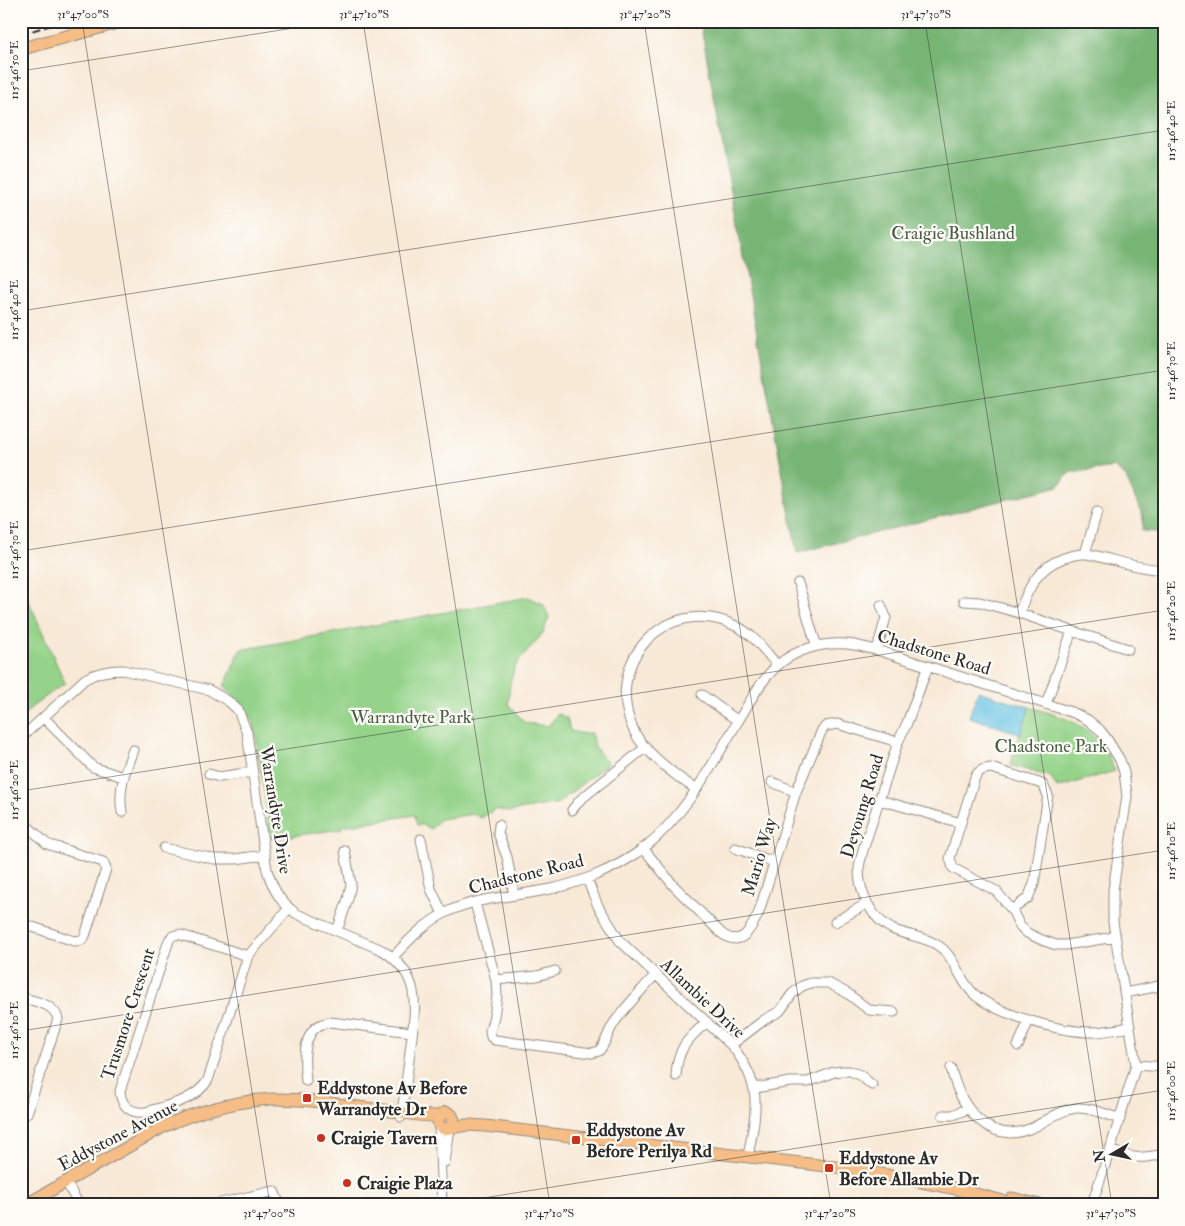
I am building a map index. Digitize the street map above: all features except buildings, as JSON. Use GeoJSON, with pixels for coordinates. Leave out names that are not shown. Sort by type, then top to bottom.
{"type":"FeatureCollection","features":[{"type":"Feature","properties":{"kind":"highway"},"geometry":{"type":"LineString","coordinates":[[21,49],[123,21]]}},
{"type":"Feature","properties":{"kind":"main road","name":"Eddystone Avenue"},"geometry":{"type":"LineString","coordinates":[[25,1205],[180,1125],[233,1110],[284,1105],[402,1115],[445,1123],[824,1160],[945,1180],[1040,1205]]}},
{"type":"Feature","properties":{"kind":"main road","name":"Eddystone Avenue"},"geometry":{"type":"LineString","coordinates":[[749,1154],[896,1176],[1019,1205]]}},
{"type":"Feature","properties":{"kind":"main road","name":"Eddystone Avenue"},"geometry":{"type":"LineString","coordinates":[[36,1205],[67,1184]]}},
{"type":"Feature","properties":{"kind":"street"},"geometry":{"type":"LineString","coordinates":[[1085,554],[1097,512]]}},
{"type":"Feature","properties":{"kind":"street"},"geometry":{"type":"LineString","coordinates":[[1019,613],[1028,590],[1035,579],[1045,568],[1057,561],[1085,554],[1149,570],[1164,570]]}},
{"type":"Feature","properties":{"kind":"street"},"geometry":{"type":"LineString","coordinates":[[798,583],[817,646]]}},
{"type":"Feature","properties":{"kind":"street"},"geometry":{"type":"LineString","coordinates":[[964,601],[980,602],[1019,613],[1128,649]]}},
{"type":"Feature","properties":{"kind":"street"},"geometry":{"type":"LineString","coordinates":[[877,650],[886,617],[881,605]]}},
{"type":"Feature","properties":{"kind":"street"},"geometry":{"type":"LineString","coordinates":[[696,789],[681,780],[646,748],[636,735],[630,721],[625,705],[624,687],[629,666],[637,651],[651,635],[666,626],[687,619],[706,618],[722,620],[738,626],[754,639],[777,665]]}},
{"type":"Feature","properties":{"kind":"street"},"geometry":{"type":"LineString","coordinates":[[1046,704],[1072,631]]}},
{"type":"Feature","properties":{"kind":"street","name":"Chadstone Road"},"geometry":{"type":"LineString","coordinates":[[394,957],[414,934],[444,914],[475,903],[564,886],[609,868],[643,848],[674,819],[696,789],[760,686],[777,665],[795,654],[817,646],[848,644],[877,650],[1074,713],[1088,720],[1100,730],[1120,760],[1124,772],[1127,796],[1113,890],[1114,937],[1125,992],[1136,1065],[1093,1202]]}},
{"type":"Feature","properties":{"kind":"street","name":"Deyoung Road"},"geometry":{"type":"LineString","coordinates":[[866,904],[859,868],[863,850],[898,742],[928,666]]}},
{"type":"Feature","properties":{"kind":"street","name":"Warrandyte Drive"},"geometry":{"type":"LineString","coordinates":[[21,738],[85,679],[102,671],[123,670],[208,690],[228,701],[238,710],[247,733],[265,855],[273,887],[288,908],[394,957],[412,984],[415,1012],[402,1115]]}},
{"type":"Feature","properties":{"kind":"street"},"geometry":{"type":"LineString","coordinates":[[702,695],[738,722]]}},
{"type":"Feature","properties":{"kind":"street"},"geometry":{"type":"LineString","coordinates":[[44,718],[94,767],[123,778]]}},
{"type":"Feature","properties":{"kind":"street","name":"Mario Way"},"geometry":{"type":"LineString","coordinates":[[643,848],[674,886],[727,938],[742,938],[753,924],[759,912],[796,792],[822,730],[826,726],[837,724],[898,742]]}},
{"type":"Feature","properties":{"kind":"street"},"geometry":{"type":"LineString","coordinates":[[572,810],[580,800],[646,748]]}},
{"type":"Feature","properties":{"kind":"street"},"geometry":{"type":"LineString","coordinates":[[122,812],[120,801],[123,778],[133,750]]}},
{"type":"Feature","properties":{"kind":"street"},"geometry":{"type":"LineString","coordinates":[[1012,910],[1028,898],[1034,884],[1048,795],[1047,790],[1038,783],[991,768],[984,769],[979,771],[975,777],[950,858],[953,868],[996,891],[1012,910],[1020,926],[1027,933],[1056,944],[1075,944],[1114,937]]}},
{"type":"Feature","properties":{"kind":"street"},"geometry":{"type":"LineString","coordinates":[[210,774],[219,777],[252,772]]}},
{"type":"Feature","properties":{"kind":"street"},"geometry":{"type":"LineString","coordinates":[[772,782],[796,792]]}},
{"type":"Feature","properties":{"kind":"street"},"geometry":{"type":"LineString","coordinates":[[880,800],[961,823]]}},
{"type":"Feature","properties":{"kind":"street"},"geometry":{"type":"LineString","coordinates":[[21,820],[47,844],[103,862],[106,868],[85,936],[82,940],[74,941],[21,923]]}},
{"type":"Feature","properties":{"kind":"street"},"geometry":{"type":"LineString","coordinates":[[499,825],[498,834],[506,857],[514,895]]}},
{"type":"Feature","properties":{"kind":"street"},"geometry":{"type":"LineString","coordinates":[[421,839],[430,889],[444,914]]}},
{"type":"Feature","properties":{"kind":"street"},"geometry":{"type":"LineString","coordinates":[[164,848],[214,859],[235,859],[265,855]]}},
{"type":"Feature","properties":{"kind":"street"},"geometry":{"type":"LineString","coordinates":[[734,848],[774,862]]}},
{"type":"Feature","properties":{"kind":"street"},"geometry":{"type":"LineString","coordinates":[[337,931],[351,884],[344,851]]}},
{"type":"Feature","properties":{"kind":"street","name":"Allambie Drive"},"geometry":{"type":"LineString","coordinates":[[586,878],[598,906],[620,941],[731,1045],[742,1058],[755,1088],[749,1154]]}},
{"type":"Feature","properties":{"kind":"street"},"geometry":{"type":"LineString","coordinates":[[475,903],[496,980],[497,996],[490,1031],[491,1037],[495,1040],[592,1052],[600,1051],[614,1023],[655,975]]}},
{"type":"Feature","properties":{"kind":"street"},"geometry":{"type":"LineString","coordinates":[[835,922],[866,904],[878,918],[892,928],[927,939],[949,954],[973,993],[983,1001],[1029,1020],[1052,1026],[1091,1032],[1130,1027]]}},
{"type":"Feature","properties":{"kind":"street","name":"Trusmore Crescent"},"geometry":{"type":"LineString","coordinates":[[248,956],[180,935],[175,934],[172,936],[169,940],[120,1091],[123,1104],[128,1109],[139,1113],[146,1112],[191,1097],[204,1087],[212,1070],[248,956],[288,908]]}},
{"type":"Feature","properties":{"kind":"street"},"geometry":{"type":"LineString","coordinates":[[496,980],[537,976],[554,971]]}},
{"type":"Feature","properties":{"kind":"street"},"geometry":{"type":"LineString","coordinates":[[731,1045],[764,1020],[780,1011],[792,994],[802,986],[811,983],[828,983],[869,1010],[894,1012]]}},
{"type":"Feature","properties":{"kind":"street"},"geometry":{"type":"LineString","coordinates":[[1125,992],[1164,985]]}},
{"type":"Feature","properties":{"kind":"street"},"geometry":{"type":"LineString","coordinates":[[21,997],[49,1006],[54,1009],[58,1019],[27,1113],[21,1118]]}},
{"type":"Feature","properties":{"kind":"street"},"geometry":{"type":"LineString","coordinates":[[1018,1046],[1029,1020]]}},
{"type":"Feature","properties":{"kind":"street"},"geometry":{"type":"LineString","coordinates":[[306,1081],[305,1054],[313,1031],[319,1026],[330,1022],[412,1032]]}},
{"type":"Feature","properties":{"kind":"street"},"geometry":{"type":"LineString","coordinates":[[676,1076],[677,1063],[686,1041],[707,1022]]}},
{"type":"Feature","properties":{"kind":"street"},"geometry":{"type":"LineString","coordinates":[[1136,1065],[1164,1067]]}},
{"type":"Feature","properties":{"kind":"street"},"geometry":{"type":"LineString","coordinates":[[951,1068],[954,1082],[967,1109],[983,1124],[992,1129],[1013,1132],[1024,1131],[1063,1112],[1079,1108],[1120,1119]]}},
{"type":"Feature","properties":{"kind":"street"},"geometry":{"type":"LineString","coordinates":[[755,1088],[790,1082],[808,1082],[827,1074],[842,1071],[850,1071],[860,1075],[872,1085]]}},
{"type":"Feature","properties":{"kind":"street"},"geometry":{"type":"LineString","coordinates":[[944,1115],[953,1115],[967,1109]]}},
{"type":"Feature","properties":{"kind":"street"},"geometry":{"type":"LineString","coordinates":[[442,1205],[441,1174],[445,1165],[445,1123]]}},
{"type":"Feature","properties":{"kind":"street"},"geometry":{"type":"LineString","coordinates":[[1110,1150],[1128,1157],[1141,1158],[1164,1154]]}},
{"type":"Feature","properties":{"kind":"street"},"geometry":{"type":"LineString","coordinates":[[67,1184],[79,1205]]}},
{"type":"Feature","properties":{"kind":"street"},"geometry":{"type":"LineString","coordinates":[[212,1205],[274,1191],[280,1205]]}},
{"type":"Feature","properties":{"kind":"green space","name":"Craigie Bushland"},"geometry":{"type":"Polygon","coordinates":[[[700,21],[1164,21],[1164,530],[1157,532],[1142,531],[1143,516],[1125,476],[1114,467],[1069,473],[1059,486],[797,553],[700,21]]]}},
{"type":"Feature","properties":{"kind":"green space"},"geometry":{"type":"Polygon","coordinates":[[[21,588],[23,588],[65,683],[33,706],[21,718],[21,588]]]}},
{"type":"Feature","properties":{"kind":"green space","name":"Warrandyte Park"},"geometry":{"type":"Polygon","coordinates":[[[528,597],[543,604],[549,617],[543,633],[515,666],[510,683],[508,704],[525,723],[548,726],[558,714],[567,718],[570,731],[585,734],[591,732],[594,746],[608,763],[558,803],[508,812],[496,809],[481,818],[474,814],[440,819],[431,829],[423,825],[417,825],[415,815],[341,826],[341,829],[271,839],[254,723],[242,703],[224,687],[240,650],[528,597]]]}},
{"type":"Feature","properties":{"kind":"green space","name":"Chadstone Park"},"geometry":{"type":"Polygon","coordinates":[[[1029,707],[1071,721],[1090,733],[1105,750],[1115,771],[1057,788],[1051,777],[1010,765],[1029,707]]]}},
{"type":"Feature","properties":{"kind":"water"},"geometry":{"type":"Polygon","coordinates":[[[978,691],[1029,707],[1021,734],[969,717],[978,691]]]}},
{"type":"Feature","properties":{"kind":"railway"},"geometry":{"type":"LineString","coordinates":[[21,34],[65,21]]}},
{"type":"Feature","properties":{"kind":"place","name":"Eddystone Av Before Warrandyte Dr"},"geometry":{"type":"Point","coordinates":[307,1098]}},
{"type":"Feature","properties":{"kind":"place","name":"Craigie Tavern"},"geometry":{"type":"Point","coordinates":[321,1138]}},
{"type":"Feature","properties":{"kind":"place","name":"Eddystone Av Before Perilya Rd"},"geometry":{"type":"Point","coordinates":[576,1140]}},
{"type":"Feature","properties":{"kind":"place","name":"Eddystone Av Before Allambie Dr"},"geometry":{"type":"Point","coordinates":[829,1168]}},
{"type":"Feature","properties":{"kind":"place","name":"Craigie Plaza"},"geometry":{"type":"Point","coordinates":[347,1183]}}]}
